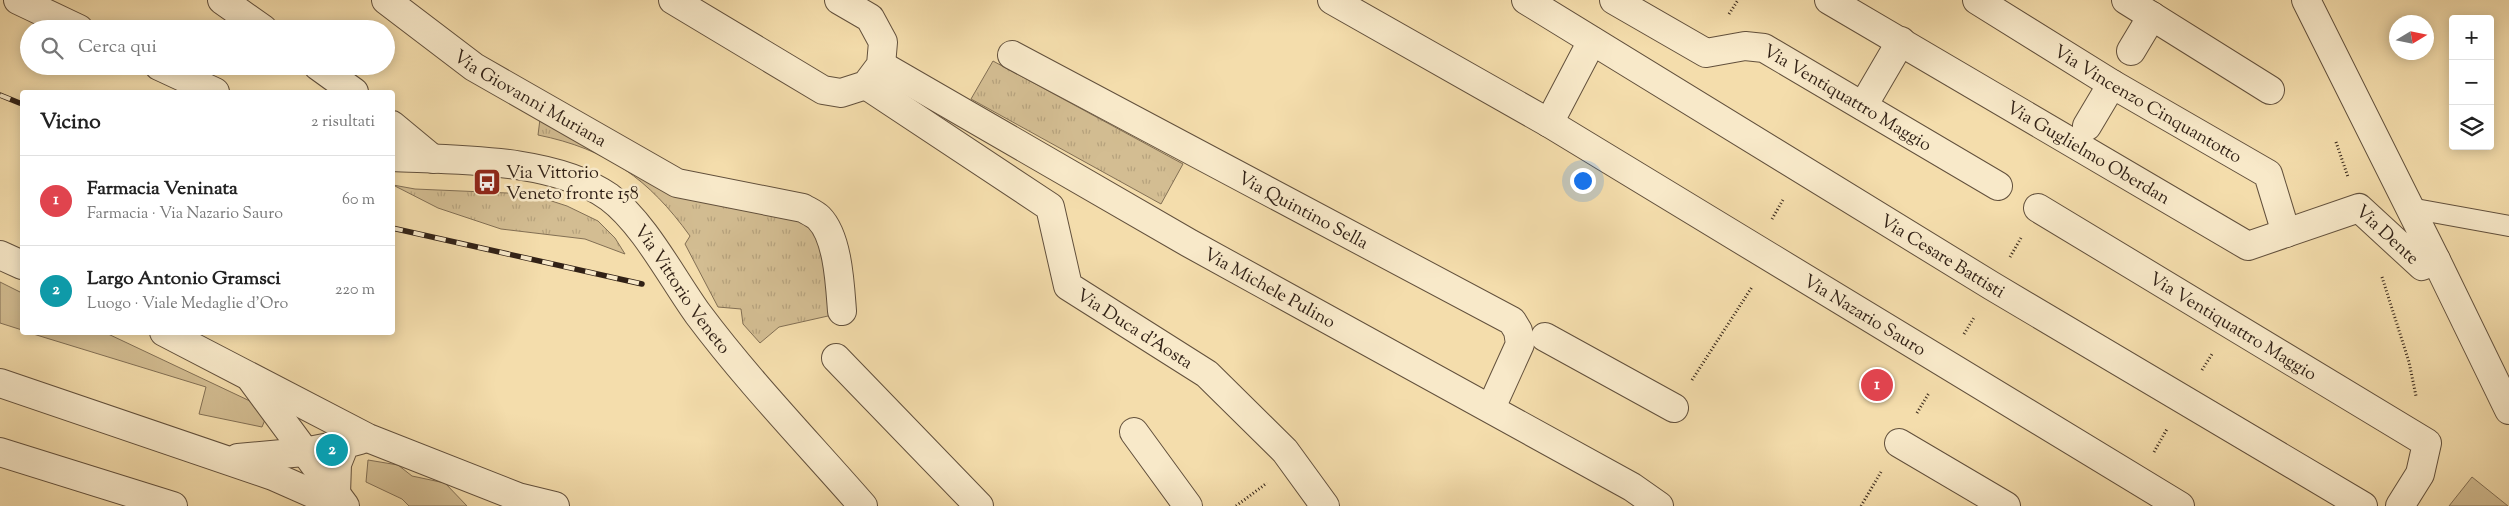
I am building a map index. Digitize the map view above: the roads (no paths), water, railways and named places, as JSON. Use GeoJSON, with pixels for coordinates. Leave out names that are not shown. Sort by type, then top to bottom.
{"type":"FeatureCollection","features":[{"type":"Feature","properties":{"kind":"street"},"geometry":{"type":"LineString","coordinates":[[18,0],[60,20]]}},
{"type":"Feature","properties":{"kind":"street"},"geometry":{"type":"LineString","coordinates":[[222,0],[251,20]]}},
{"type":"Feature","properties":{"kind":"street","name":"Via Giovanni Muriana"},"geometry":{"type":"LineString","coordinates":[[386,0],[474,67],[677,183],[803,208],[819,217],[828,230],[840,278],[842,311]]}},
{"type":"Feature","properties":{"kind":"street"},"geometry":{"type":"LineString","coordinates":[[673,0],[823,90],[841,93],[873,75],[883,42],[870,18],[839,0]]}},
{"type":"Feature","properties":{"kind":"street","name":"Via Nazario Sauro"},"geometry":{"type":"LineString","coordinates":[[1332,0],[1549,123],[2180,506]]}},
{"type":"Feature","properties":{"kind":"street","name":"Via Cesare Battisti"},"geometry":{"type":"LineString","coordinates":[[1526,0],[1801,170],[2363,506]]}},
{"type":"Feature","properties":{"kind":"street","name":"Via Ventiquattro Maggio"},"geometry":{"type":"LineString","coordinates":[[1614,0],[1706,53],[1745,46],[1764,48],[1998,186]]}},
{"type":"Feature","properties":{"kind":"street","name":"Via Guglielmo Oberdan"},"geometry":{"type":"LineString","coordinates":[[1829,0],[1902,41],[2075,146],[2248,246],[2359,208]]}},
{"type":"Feature","properties":{"kind":"street","name":"Via Vincenzo Cinquantotto"},"geometry":{"type":"LineString","coordinates":[[1977,0],[2112,84],[2268,174],[2286,233]]}},
{"type":"Feature","properties":{"kind":"street"},"geometry":{"type":"LineString","coordinates":[[2126,0],[2270,90]]}},
{"type":"Feature","properties":{"kind":"street","name":"Via Dente"},"geometry":{"type":"LineString","coordinates":[[2306,0],[2436,260],[2422,266],[2359,208]]}},
{"type":"Feature","properties":{"kind":"street"},"geometry":{"type":"LineString","coordinates":[[2131,51],[2152,16]]}},
{"type":"Feature","properties":{"kind":"street"},"geometry":{"type":"LineString","coordinates":[[1549,123],[1592,41]]}},
{"type":"Feature","properties":{"kind":"street"},"geometry":{"type":"LineString","coordinates":[[1863,106],[1902,41]]}},
{"type":"Feature","properties":{"kind":"street","name":"Via Quintino Sella"},"geometry":{"type":"LineString","coordinates":[[1012,55],[1512,322],[1518,332],[1520,344],[1491,408]]}},
{"type":"Feature","properties":{"kind":"street"},"geometry":{"type":"LineString","coordinates":[[178,75],[211,90]]}},
{"type":"Feature","properties":{"kind":"street"},"geometry":{"type":"LineString","coordinates":[[330,75],[349,89]]}},
{"type":"Feature","properties":{"kind":"street","name":"Via Michele Pulino"},"geometry":{"type":"LineString","coordinates":[[873,75],[1189,243],[1491,408],[1632,487],[1659,506]]}},
{"type":"Feature","properties":{"kind":"street","name":"Via Duca d'Aosta"},"geometry":{"type":"LineString","coordinates":[[873,75],[1050,207],[1068,286],[1207,374],[1285,452],[1325,506]]}},
{"type":"Feature","properties":{"kind":"street"},"geometry":{"type":"LineString","coordinates":[[2087,126],[2112,84]]}},
{"type":"Feature","properties":{"kind":"street"},"geometry":{"type":"LineString","coordinates":[[395,127],[433,159]]}},
{"type":"Feature","properties":{"kind":"street","name":"Via Vittorio Veneto"},"geometry":{"type":"LineString","coordinates":[[395,157],[531,166],[573,179],[609,197],[636,223],[699,315],[729,352],[863,506]]}},
{"type":"Feature","properties":{"kind":"street","name":"Via Ventiquattro Maggio"},"geometry":{"type":"LineString","coordinates":[[2038,208],[2427,443],[2420,474],[2400,506]]}},
{"type":"Feature","properties":{"kind":"street"},"geometry":{"type":"LineString","coordinates":[[0,255],[20,264]]}},
{"type":"Feature","properties":{"kind":"street"},"geometry":{"type":"LineString","coordinates":[[2436,260],[2509,410]]}},
{"type":"Feature","properties":{"kind":"street"},"geometry":{"type":"LineString","coordinates":[[170,335],[250,377],[357,441],[518,501],[555,506]]}},
{"type":"Feature","properties":{"kind":"street"},"geometry":{"type":"LineString","coordinates":[[1545,337],[1674,408]]}},
{"type":"Feature","properties":{"kind":"street"},"geometry":{"type":"LineString","coordinates":[[836,358],[979,506]]}},
{"type":"Feature","properties":{"kind":"street"},"geometry":{"type":"LineString","coordinates":[[250,377],[304,452],[333,502]]}},
{"type":"Feature","properties":{"kind":"street"},"geometry":{"type":"LineString","coordinates":[[0,383],[274,476],[333,502]]}},
{"type":"Feature","properties":{"kind":"street"},"geometry":{"type":"LineString","coordinates":[[1134,432],[1188,506]]}},
{"type":"Feature","properties":{"kind":"street"},"geometry":{"type":"LineString","coordinates":[[220,458],[304,452],[357,441]]}},
{"type":"Feature","properties":{"kind":"street"},"geometry":{"type":"LineString","coordinates":[[333,502],[337,464],[357,441]]}},
{"type":"Feature","properties":{"kind":"street"},"geometry":{"type":"LineString","coordinates":[[1899,443],[2006,506]]}},
{"type":"Feature","properties":{"kind":"street"},"geometry":{"type":"LineString","coordinates":[[0,452],[172,506]]}},
{"type":"Feature","properties":{"kind":"lane"},"geometry":{"type":"LineString","coordinates":[[2410,208],[2509,226]]}},
{"type":"Feature","properties":{"kind":"railway"},"geometry":{"type":"LineString","coordinates":[[0,95],[20,103]]}},
{"type":"Feature","properties":{"kind":"railway"},"geometry":{"type":"LineString","coordinates":[[395,229],[642,284]]}},
{"type":"Feature","properties":{"kind":"place","name":"Via Vittorio Veneto fronte 158"},"geometry":{"type":"Point","coordinates":[487,182]}},
{"type":"Feature","properties":{"kind":"place","name":"Farmacia Veninata"},"geometry":{"type":"Point","coordinates":[1877,385]}},
{"type":"Feature","properties":{"kind":"place","name":"Largo Antonio Gramsci"},"geometry":{"type":"Point","coordinates":[332,450]}}]}
